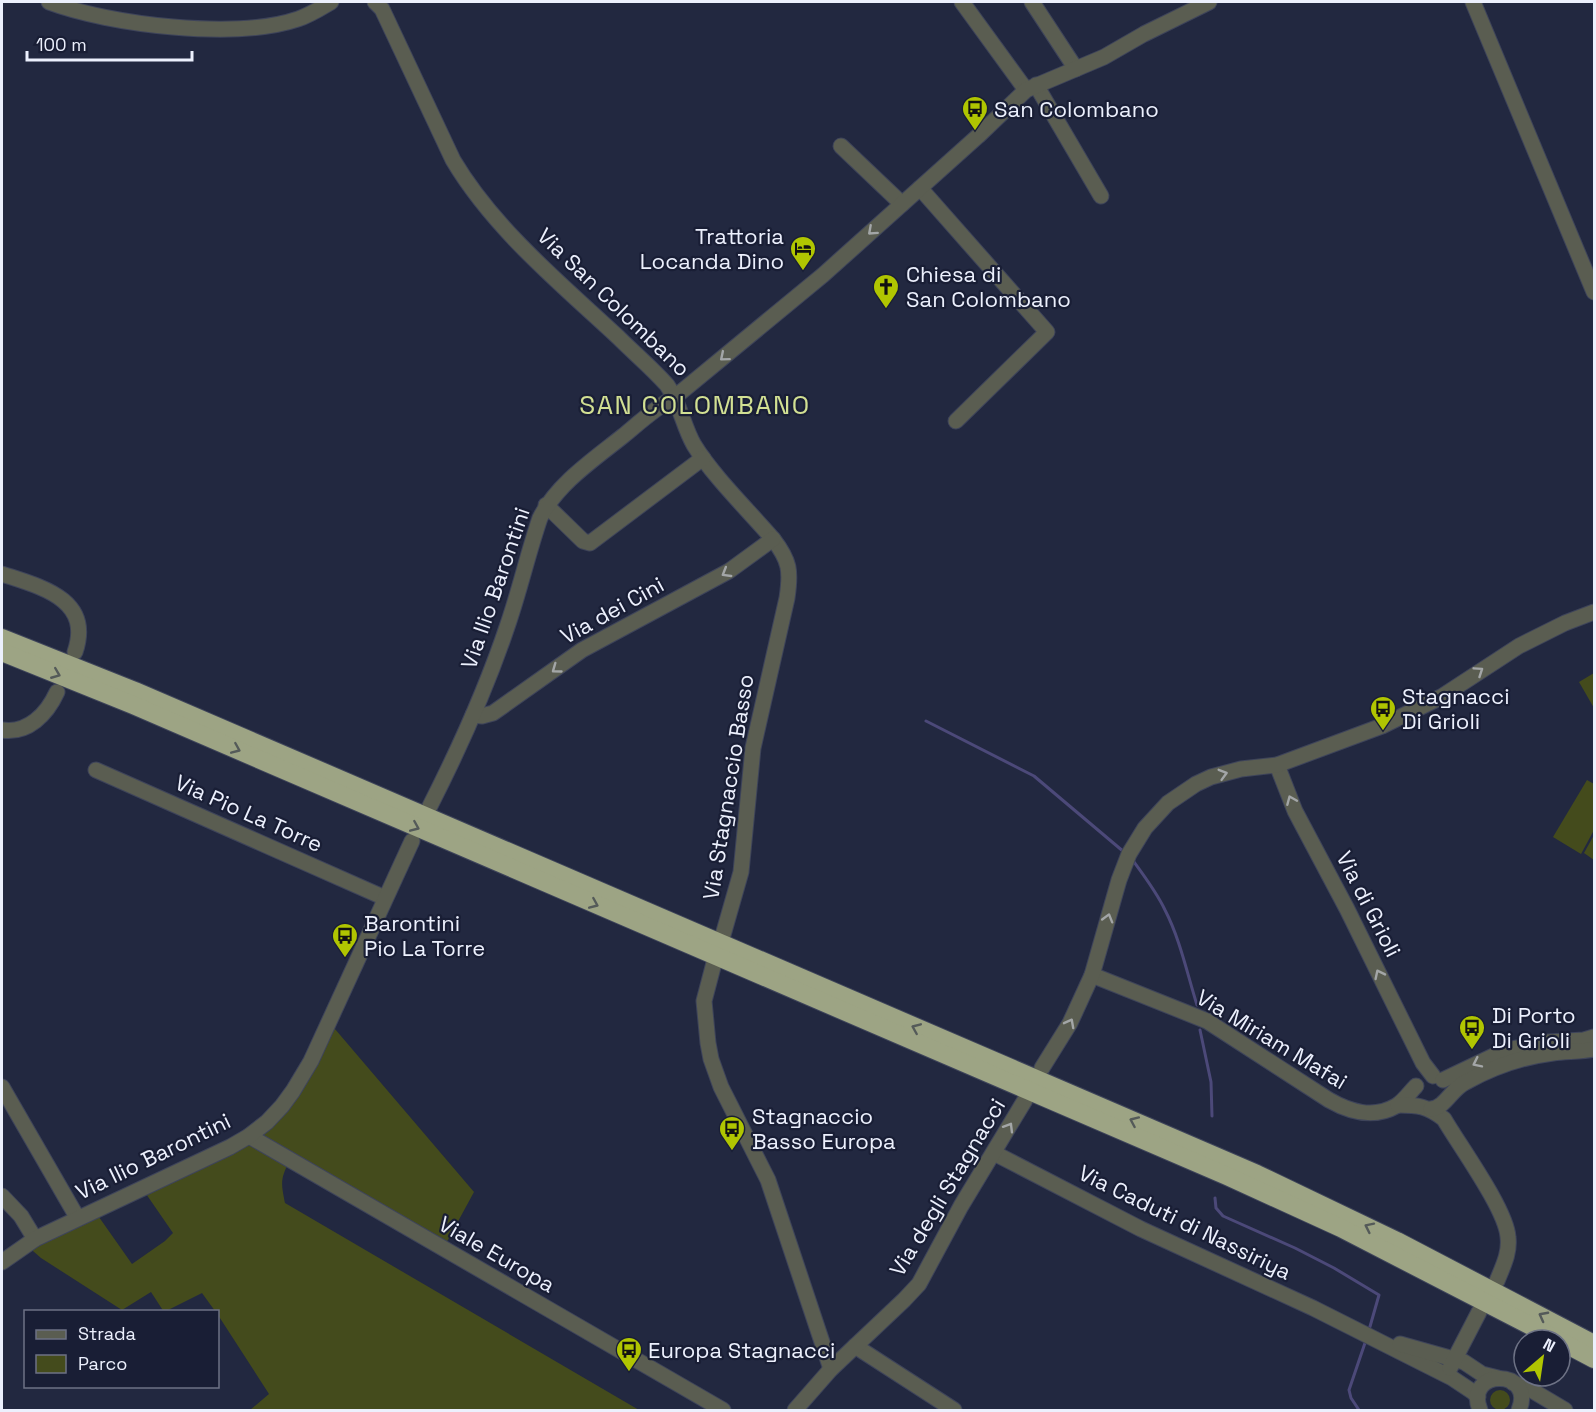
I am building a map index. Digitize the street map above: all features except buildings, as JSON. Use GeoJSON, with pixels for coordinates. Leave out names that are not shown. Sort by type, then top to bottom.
{"type":"FeatureCollection","features":[{"type":"Feature","properties":{"kind":"highway"},"geometry":{"type":"LineString","coordinates":[[2,638],[188,714],[1246,1169],[1397,1241],[1594,1344]]}},
{"type":"Feature","properties":{"kind":"highway"},"geometry":{"type":"LineString","coordinates":[[2,652],[134,705],[1227,1176],[1351,1233],[1536,1328]]}},
{"type":"Feature","properties":{"kind":"highway"},"geometry":{"type":"LineString","coordinates":[[1572,1347],[1594,1359]]}},
{"type":"Feature","properties":{"kind":"street"},"geometry":{"type":"LineString","coordinates":[[49,2],[122,21],[236,29],[299,19],[331,2]]}},
{"type":"Feature","properties":{"kind":"street","name":"Via San Colombano"},"geometry":{"type":"LineString","coordinates":[[375,2],[382,9],[453,160],[476,194],[527,252],[660,377],[675,397],[823,275],[1031,87],[1104,57],[1209,2]]}},
{"type":"Feature","properties":{"kind":"street"},"geometry":{"type":"LineString","coordinates":[[962,2],[1031,87],[1101,196]]}},
{"type":"Feature","properties":{"kind":"street"},"geometry":{"type":"LineString","coordinates":[[1032,2],[1076,69]]}},
{"type":"Feature","properties":{"kind":"street"},"geometry":{"type":"LineString","coordinates":[[1473,2],[1594,292]]}},
{"type":"Feature","properties":{"kind":"street"},"geometry":{"type":"LineString","coordinates":[[841,146],[902,204]]}},
{"type":"Feature","properties":{"kind":"street"},"geometry":{"type":"LineString","coordinates":[[920,188],[1047,332],[956,420]]}},
{"type":"Feature","properties":{"kind":"street","name":"Via Stagnaccio Basso"},"geometry":{"type":"LineString","coordinates":[[675,397],[688,434],[703,458],[773,539],[789,566],[790,578],[753,748],[741,872],[723,935]]}},
{"type":"Feature","properties":{"kind":"street","name":"Via Ilio Barontini"},"geometry":{"type":"LineString","coordinates":[[430,806],[474,715],[508,624],[534,536],[546,505],[562,487],[597,457],[662,404],[675,397]]}},
{"type":"Feature","properties":{"kind":"street"},"geometry":{"type":"LineString","coordinates":[[546,505],[583,542],[590,543],[703,458]]}},
{"type":"Feature","properties":{"kind":"street","name":"Via dei Cini"},"geometry":{"type":"LineString","coordinates":[[474,715],[482,716],[493,713],[582,650],[729,571],[773,539]]}},
{"type":"Feature","properties":{"kind":"street"},"geometry":{"type":"LineString","coordinates":[[2,574],[41,587],[65,601],[79,622],[80,633],[75,652]]}},
{"type":"Feature","properties":{"kind":"street"},"geometry":{"type":"LineString","coordinates":[[1042,1068],[1070,1023],[1092,975],[1123,868],[1139,837],[1156,814],[1175,798],[1207,779],[1241,769],[1277,765],[1342,742],[1418,709],[1441,697],[1519,646],[1564,623],[1594,612]]}},
{"type":"Feature","properties":{"kind":"street"},"geometry":{"type":"LineString","coordinates":[[2,730],[20,729],[32,724],[50,707],[57,692]]}},
{"type":"Feature","properties":{"kind":"street","name":"Via di Grioli"},"geometry":{"type":"LineString","coordinates":[[1277,765],[1295,811],[1347,909],[1423,1063],[1438,1078]]}},
{"type":"Feature","properties":{"kind":"street","name":"Via Pio La Torre"},"geometry":{"type":"LineString","coordinates":[[96,770],[385,898]]}},
{"type":"Feature","properties":{"kind":"street","name":"Via Ilio Barontini"},"geometry":{"type":"LineString","coordinates":[[2,1262],[35,1239],[230,1147],[267,1122],[282,1106],[306,1071],[412,841]]}},
{"type":"Feature","properties":{"kind":"street"},"geometry":{"type":"LineString","coordinates":[[714,963],[704,1001],[711,1059],[721,1087],[768,1180],[831,1369]]}},
{"type":"Feature","properties":{"kind":"street","name":"Via Miriam Mafai"},"geometry":{"type":"LineString","coordinates":[[1092,975],[1207,1021],[1329,1100],[1349,1110],[1376,1113],[1398,1105],[1427,1108]]}},
{"type":"Feature","properties":{"kind":"street"},"geometry":{"type":"LineString","coordinates":[[1398,1105],[1425,1077],[1438,1078],[1506,1050],[1594,1037]]}},
{"type":"Feature","properties":{"kind":"street"},"geometry":{"type":"LineString","coordinates":[[1427,1108],[1437,1108],[1456,1088],[1504,1064],[1541,1055],[1594,1049]]}},
{"type":"Feature","properties":{"kind":"street"},"geometry":{"type":"LineString","coordinates":[[1423,1063],[1416,1098],[1444,1119],[1497,1206],[1507,1228],[1507,1256],[1497,1281]]}},
{"type":"Feature","properties":{"kind":"street"},"geometry":{"type":"LineString","coordinates":[[1438,1078],[1448,1088],[1444,1119]]}},
{"type":"Feature","properties":{"kind":"street"},"geometry":{"type":"LineString","coordinates":[[2,1087],[77,1218]]}},
{"type":"Feature","properties":{"kind":"street","name":"Via degli Stagnacci"},"geometry":{"type":"LineString","coordinates":[[795,1410],[831,1369],[919,1284],[961,1206],[1025,1100]]}},
{"type":"Feature","properties":{"kind":"street","name":"Viale Europa"},"geometry":{"type":"LineString","coordinates":[[249,1136],[723,1410]]}},
{"type":"Feature","properties":{"kind":"street","name":"Via Caduti di Nassiriya"},"geometry":{"type":"LineString","coordinates":[[993,1153],[1141,1229],[1358,1330],[1441,1361],[1468,1364],[1482,1374],[1512,1382]]}},
{"type":"Feature","properties":{"kind":"street"},"geometry":{"type":"LineString","coordinates":[[2,1196],[21,1216],[35,1239]]}},
{"type":"Feature","properties":{"kind":"street"},"geometry":{"type":"LineString","coordinates":[[1478,1405],[1473,1392],[1452,1378],[1450,1368],[1441,1361],[1466,1334],[1479,1312]]}},
{"type":"Feature","properties":{"kind":"street"},"geometry":{"type":"LineString","coordinates":[[1466,1334],[1468,1364]]}},
{"type":"Feature","properties":{"kind":"street"},"geometry":{"type":"LineString","coordinates":[[855,1346],[954,1410]]}},
{"type":"Feature","properties":{"kind":"street"},"geometry":{"type":"LineString","coordinates":[[1478,1405],[1480,1389],[1486,1383],[1498,1378]]}},
{"type":"Feature","properties":{"kind":"street"},"geometry":{"type":"LineString","coordinates":[[1516,1388],[1521,1396],[1519,1410]]}},
{"type":"Feature","properties":{"kind":"street"},"geometry":{"type":"LineString","coordinates":[[1528,1388],[1565,1410]]}},
{"type":"Feature","properties":{"kind":"green space"},"geometry":{"type":"Polygon","coordinates":[[[1594,673],[1594,708],[1579,682],[1594,673]]]}},
{"type":"Feature","properties":{"kind":"green space"},"geometry":{"type":"Polygon","coordinates":[[[1587,780],[1594,784],[1594,830],[1581,854],[1553,837],[1587,780]]]}},
{"type":"Feature","properties":{"kind":"green space"},"geometry":{"type":"Polygon","coordinates":[[[1594,835],[1594,860],[1584,853],[1594,835]]]}},
{"type":"Feature","properties":{"kind":"green space"},"geometry":{"type":"Polygon","coordinates":[[[329,1022],[474,1192],[443,1249],[290,1160],[282,1181],[285,1203],[639,1410],[250,1410],[269,1394],[219,1317],[219,1310],[214,1310],[202,1293],[168,1310],[163,1310],[151,1292],[122,1310],[41,1258],[25,1244],[94,1210],[132,1264],[173,1233],[142,1188],[267,1122],[329,1022]]]}},
{"type":"Feature","properties":{"kind":"green space"},"geometry":{"type":"Polygon","coordinates":[[[1500,1390],[1507,1393],[1510,1400],[1507,1407],[1500,1410],[1493,1407],[1490,1400],[1493,1393],[1500,1390]]]}},
{"type":"Feature","properties":{"kind":"waterway"},"geometry":{"type":"LineString","coordinates":[[926,721],[1034,776],[1124,852]]}},
{"type":"Feature","properties":{"kind":"waterway"},"geometry":{"type":"LineString","coordinates":[[1134,862],[1155,891],[1170,921],[1197,1005]]}},
{"type":"Feature","properties":{"kind":"waterway"},"geometry":{"type":"LineString","coordinates":[[1200,1030],[1211,1082],[1212,1116]]}},
{"type":"Feature","properties":{"kind":"waterway"},"geometry":{"type":"LineString","coordinates":[[1215,1198],[1216,1208],[1223,1216],[1295,1248],[1379,1295],[1369,1330]]}},
{"type":"Feature","properties":{"kind":"waterway"},"geometry":{"type":"LineString","coordinates":[[1359,1410],[1349,1390],[1366,1340]]}},
{"type":"Feature","properties":{"kind":"place","name":"San Colombano"},"geometry":{"type":"Point","coordinates":[975,132]}},
{"type":"Feature","properties":{"kind":"place","name":"Trattoria Locanda Dino"},"geometry":{"type":"Point","coordinates":[803,272]}},
{"type":"Feature","properties":{"kind":"place","name":"Chiesa di San Colombano"},"geometry":{"type":"Point","coordinates":[886,310]}},
{"type":"Feature","properties":{"kind":"place","name":"Stagnacci Di Grioli"},"geometry":{"type":"Point","coordinates":[1383,732]}},
{"type":"Feature","properties":{"kind":"place","name":"Barontini Pio La Torre"},"geometry":{"type":"Point","coordinates":[345,959]}},
{"type":"Feature","properties":{"kind":"place","name":"Di Porto Di Grioli"},"geometry":{"type":"Point","coordinates":[1472,1051]}},
{"type":"Feature","properties":{"kind":"place","name":"Stagnaccio Basso Europa"},"geometry":{"type":"Point","coordinates":[732,1152]}},
{"type":"Feature","properties":{"kind":"place","name":"Europa Stagnacci"},"geometry":{"type":"Point","coordinates":[629,1373]}},
{"type":"Feature","properties":{"kind":"district","name":"SAN COLOMBANO"},"geometry":{"type":"Point","coordinates":[695,405]}}]}
